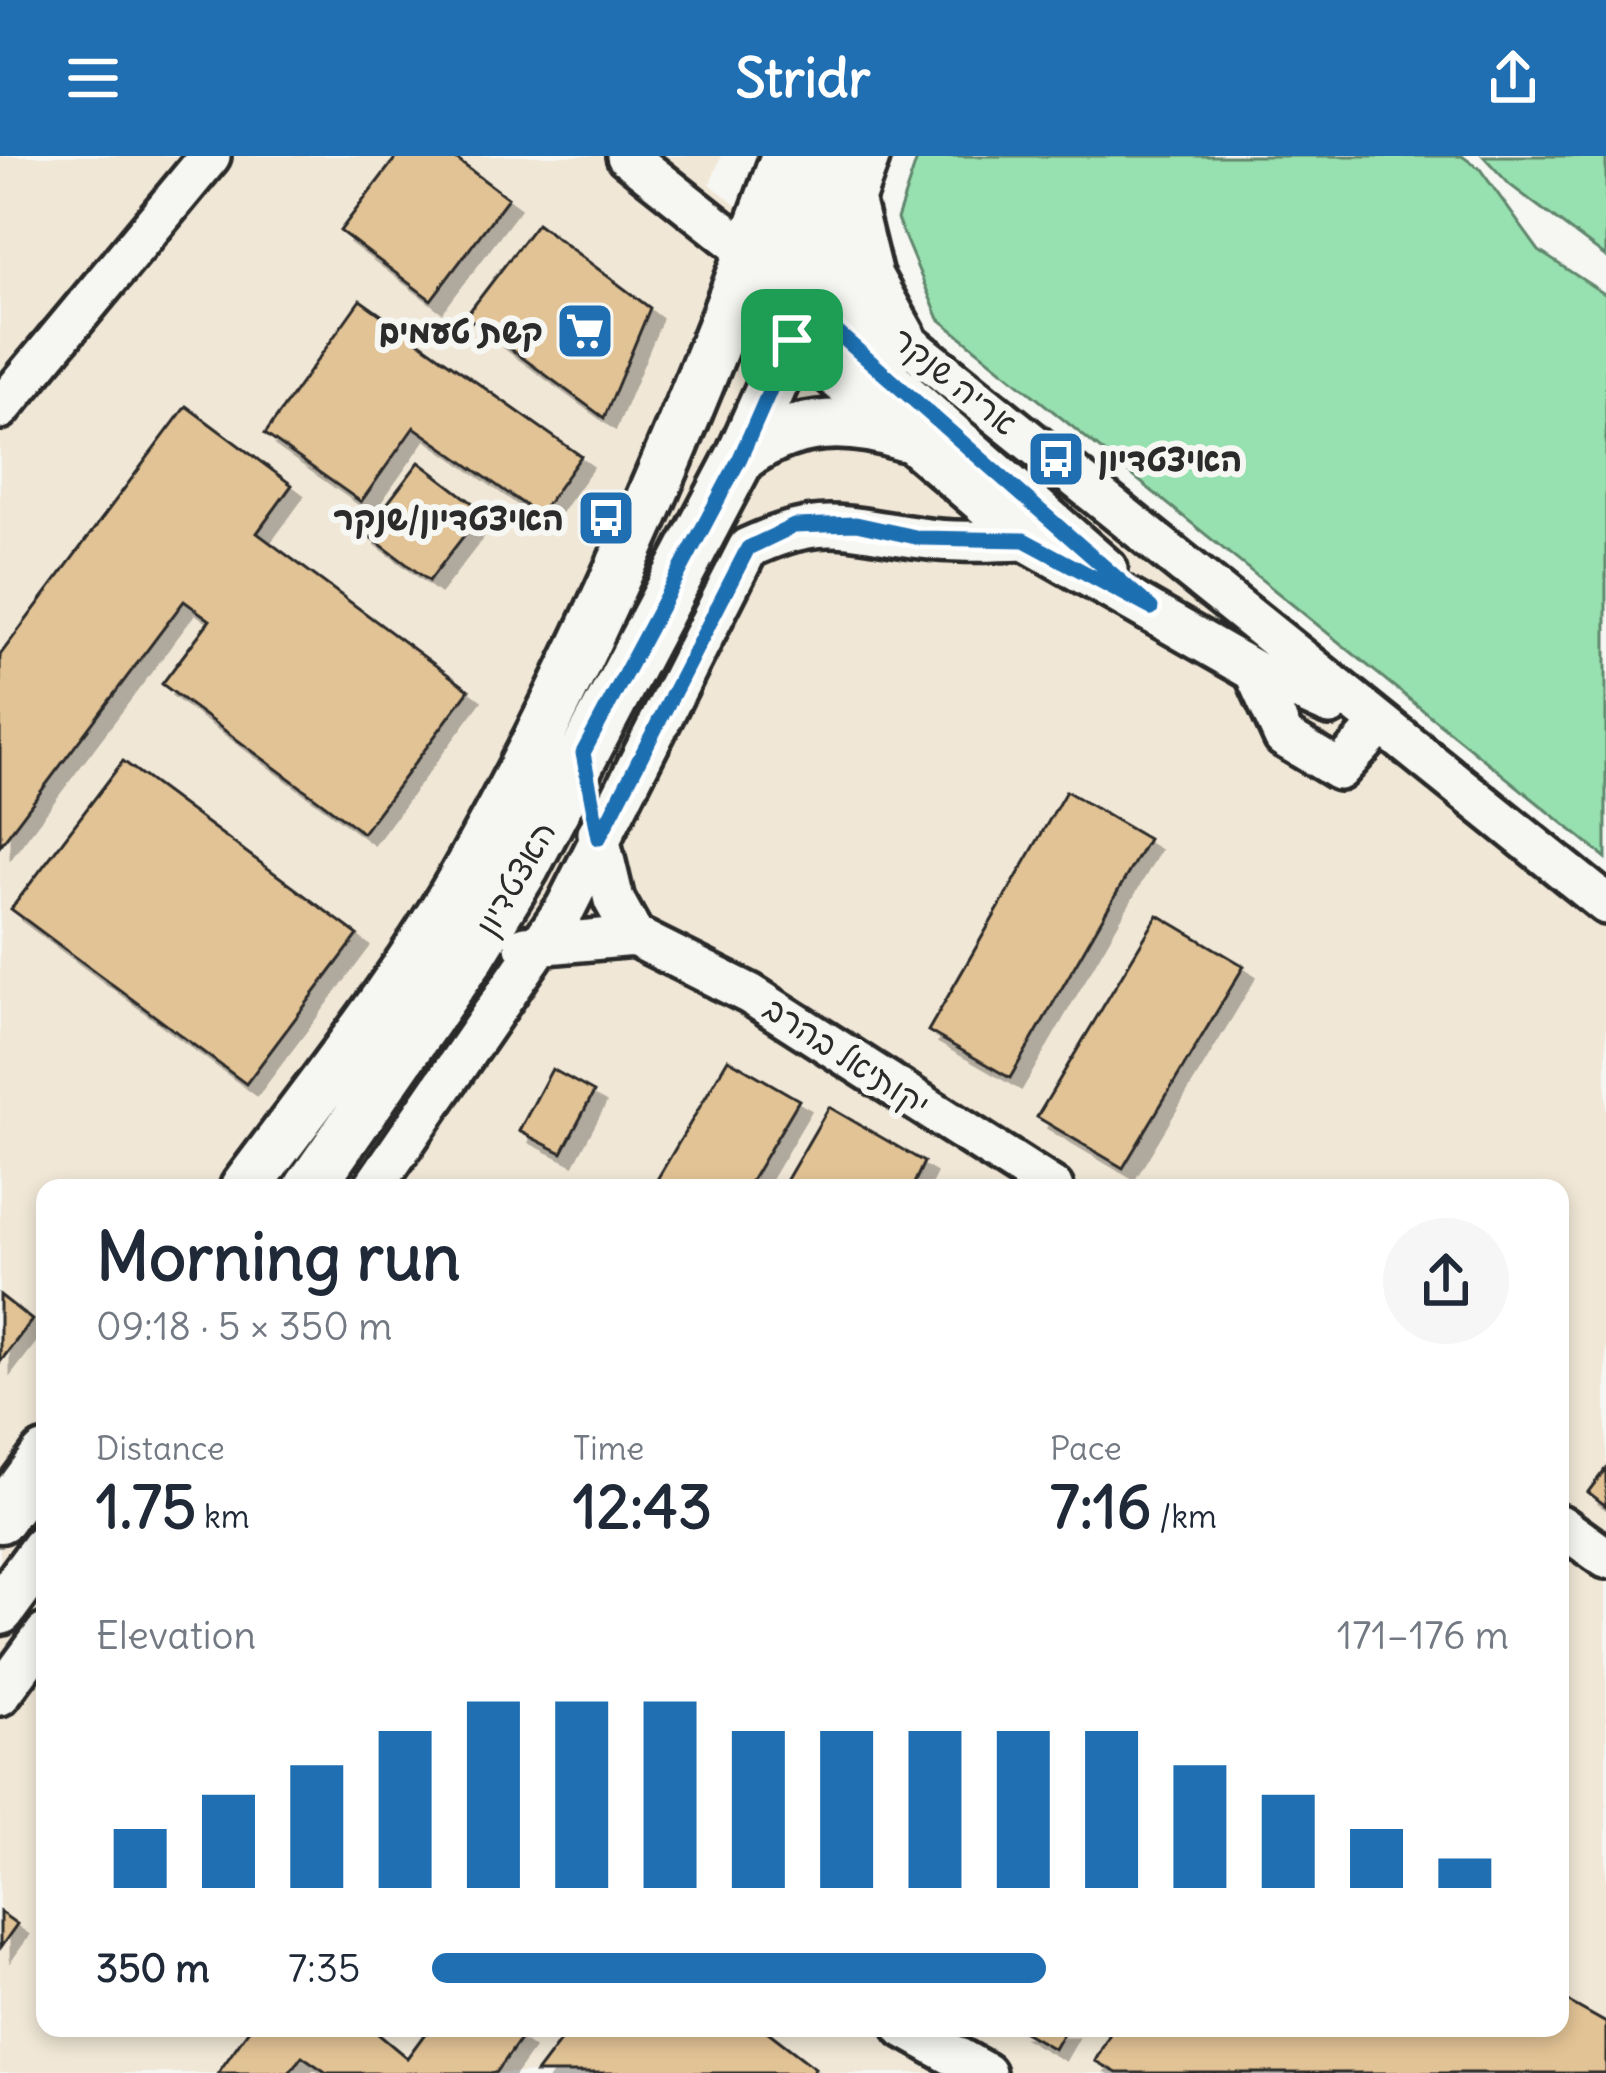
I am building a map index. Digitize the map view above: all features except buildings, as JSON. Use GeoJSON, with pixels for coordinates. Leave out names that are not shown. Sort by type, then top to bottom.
{"type":"FeatureCollection","features":[{"type":"Feature","properties":{"kind":"main road","name":"האצטדיון"},"geometry":{"type":"LineString","coordinates":[[315,1179],[469,958],[740,458],[792,286],[786,156]]}},
{"type":"Feature","properties":{"kind":"main road","name":"האצטדיון"},"geometry":{"type":"LineString","coordinates":[[252,1179],[362,1031],[472,863],[655,490],[849,201],[865,156]]}},
{"type":"Feature","properties":{"kind":"main road"},"geometry":{"type":"LineString","coordinates":[[849,201],[868,278],[901,338]]}},
{"type":"Feature","properties":{"kind":"main road"},"geometry":{"type":"LineString","coordinates":[[740,458],[783,433],[814,425],[871,425],[903,436]]}},
{"type":"Feature","properties":{"kind":"main road"},"geometry":{"type":"LineString","coordinates":[[0,1518],[36,1469]]}},
{"type":"Feature","properties":{"kind":"main road"},"geometry":{"type":"LineString","coordinates":[[0,1610],[36,1561]]}},
{"type":"Feature","properties":{"kind":"street"},"geometry":{"type":"LineString","coordinates":[[0,409],[210,156]]}},
{"type":"Feature","properties":{"kind":"street"},"geometry":{"type":"LineString","coordinates":[[627,156],[792,286],[1151,608]]}},
{"type":"Feature","properties":{"kind":"street"},"geometry":{"type":"LineString","coordinates":[[792,286],[825,156]]}},
{"type":"Feature","properties":{"kind":"street","name":"אריה שנקר"},"geometry":{"type":"LineString","coordinates":[[792,286],[901,338],[1378,726],[1606,904]]}},
{"type":"Feature","properties":{"kind":"street","name":"אריה שנקר"},"geometry":{"type":"LineString","coordinates":[[792,286],[903,436],[1024,540],[1151,608],[1254,671],[1378,726]]}},
{"type":"Feature","properties":{"kind":"street"},"geometry":{"type":"LineString","coordinates":[[379,1179],[566,907],[748,548],[794,526],[856,524],[920,538],[1024,540]]}},
{"type":"Feature","properties":{"kind":"street"},"geometry":{"type":"LineString","coordinates":[[1254,671],[1284,737],[1339,770],[1378,726]]}},
{"type":"Feature","properties":{"kind":"street"},"geometry":{"type":"LineString","coordinates":[[469,958],[540,944],[634,936],[614,900],[583,753]]}},
{"type":"Feature","properties":{"kind":"street","name":"יקותיאל בהרב"},"geometry":{"type":"LineString","coordinates":[[634,936],[750,994],[1039,1179]]}},
{"type":"Feature","properties":{"kind":"street"},"geometry":{"type":"LineString","coordinates":[[1569,1531],[1606,1558]]}},
{"type":"Feature","properties":{"kind":"street"},"geometry":{"type":"LineString","coordinates":[[0,1695],[36,1646]]}},
{"type":"Feature","properties":{"kind":"street"},"geometry":{"type":"LineString","coordinates":[[921,2037],[985,2073]]}},
{"type":"Feature","properties":{"kind":"shaded area"},"geometry":{"type":"Polygon","coordinates":[[[0,156],[721,156],[710,184],[1606,908],[1606,2073],[0,2073],[0,156]]]}},
{"type":"Feature","properties":{"kind":"green space"},"geometry":{"type":"Polygon","coordinates":[[[918,156],[1462,156],[1480,169],[1539,251],[1606,295],[1606,858],[939,319],[897,219],[918,156]]]}},
{"type":"Feature","properties":{"kind":"green space"},"geometry":{"type":"Polygon","coordinates":[[[1483,156],[1606,156],[1606,257],[1510,185],[1483,156]]]}},
{"type":"Feature","properties":{"kind":"place","name":"קשת טעמים"},"geometry":{"type":"Point","coordinates":[585,331]}},
{"type":"Feature","properties":{"kind":"place","name":"האיצטדיון"},"geometry":{"type":"Point","coordinates":[1056,459]}},
{"type":"Feature","properties":{"kind":"place","name":"האיצטדיון/שנקר"},"geometry":{"type":"Point","coordinates":[606,518]}},
{"type":"Feature","properties":{"kind":"route"},"geometry":{"type":"LineString","coordinates":[[807,306],[1151,608],[1024,540],[920,538],[856,524],[794,526],[748,548],[599,838],[583,753],[740,458],[792,340],[807,306]]}}]}
